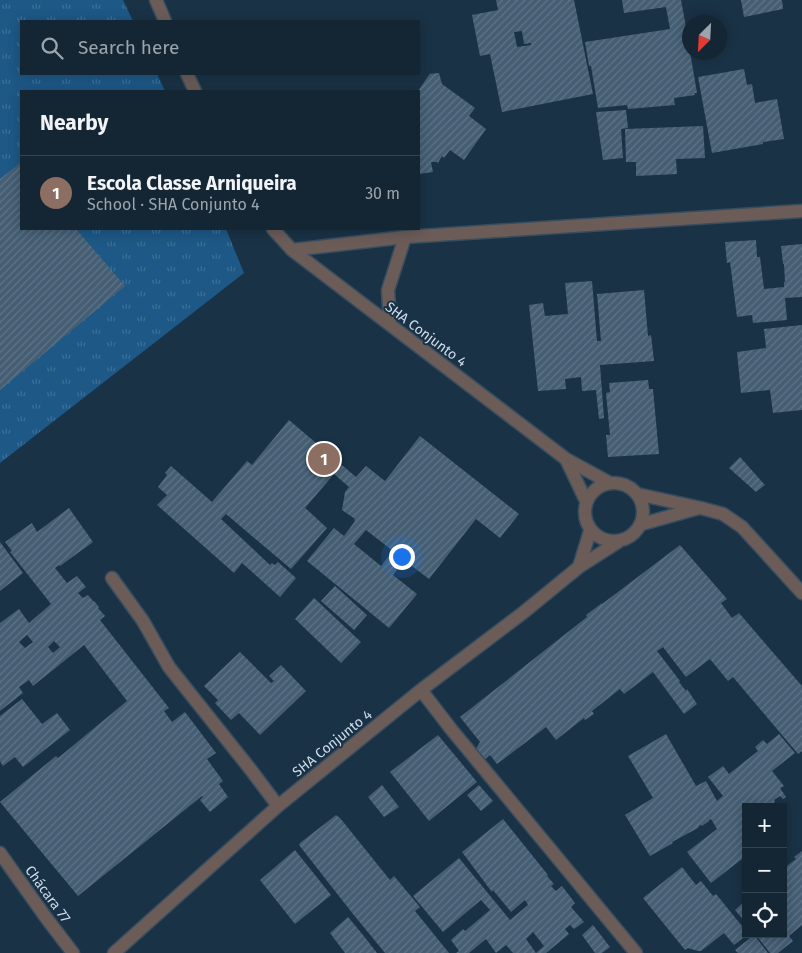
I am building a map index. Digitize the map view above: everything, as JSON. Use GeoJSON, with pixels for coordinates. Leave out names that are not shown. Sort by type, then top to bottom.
{"type":"FeatureCollection","features":[{"type":"Feature","properties":{"kind":"street"},"geometry":{"type":"LineString","coordinates":[[156,0],[165,20]]}},
{"type":"Feature","properties":{"kind":"street"},"geometry":{"type":"LineString","coordinates":[[187,75],[195,90]]}},
{"type":"Feature","properties":{"kind":"street"},"geometry":{"type":"LineString","coordinates":[[292,250],[405,237],[802,211]]}},
{"type":"Feature","properties":{"kind":"street","name":"SHA Conjunto 4"},"geometry":{"type":"LineString","coordinates":[[274,230],[292,250],[566,459],[610,483]]}},
{"type":"Feature","properties":{"kind":"street"},"geometry":{"type":"LineString","coordinates":[[390,325],[388,290],[405,237]]}},
{"type":"Feature","properties":{"kind":"street","name":"SHA Conjunto 4"},"geometry":{"type":"LineString","coordinates":[[566,459],[586,500]]}},
{"type":"Feature","properties":{"kind":"street"},"geometry":{"type":"LineString","coordinates":[[638,494],[644,508],[642,524],[632,536],[618,542],[602,540],[590,531],[584,516],[586,500],[595,488],[610,483],[626,485],[638,494],[723,514],[742,527],[802,593]]}},
{"type":"Feature","properties":{"kind":"street"},"geometry":{"type":"LineString","coordinates":[[642,524],[701,508]]}},
{"type":"Feature","properties":{"kind":"street"},"geometry":{"type":"LineString","coordinates":[[578,567],[590,531]]}},
{"type":"Feature","properties":{"kind":"street","name":"SHA Conjunto 4"},"geometry":{"type":"LineString","coordinates":[[114,953],[278,806],[421,690],[524,612],[578,567],[618,542]]}},
{"type":"Feature","properties":{"kind":"street"},"geometry":{"type":"LineString","coordinates":[[112,578],[143,621],[169,668],[278,806]]}},
{"type":"Feature","properties":{"kind":"street"},"geometry":{"type":"LineString","coordinates":[[421,690],[636,953]]}},
{"type":"Feature","properties":{"kind":"street","name":"Chácara 77"},"geometry":{"type":"LineString","coordinates":[[0,852],[73,953]]}},
{"type":"Feature","properties":{"kind":"green space"},"geometry":{"type":"Polygon","coordinates":[[[0,0],[123,0],[133,20],[20,20],[20,75],[157,75],[165,90],[20,90],[20,230],[226,230],[244,273],[0,463],[0,0]]]}},
{"type":"Feature","properties":{"kind":"building"},"geometry":{"type":"Polygon","coordinates":[[[496,0],[574,0],[593,94],[502,112],[490,54],[480,56],[472,15],[498,10],[496,0]],[[522,31],[514,32],[517,47],[531,45],[531,43],[524,44],[522,31]]]}},
{"type":"Feature","properties":{"kind":"building"},"geometry":{"type":"Polygon","coordinates":[[[622,0],[681,0],[684,15],[682,15],[682,60],[692,60],[697,93],[694,93],[695,95],[674,98],[675,105],[628,109],[627,105],[598,108],[585,42],[670,29],[666,7],[624,13],[622,0]]]}},
{"type":"Feature","properties":{"kind":"building"},"geometry":{"type":"Polygon","coordinates":[[[741,0],[782,0],[783,9],[744,17],[741,0]]]}},
{"type":"Feature","properties":{"kind":"building"},"geometry":{"type":"Polygon","coordinates":[[[744,69],[747,85],[752,84],[755,103],[777,99],[784,139],[712,153],[698,77],[744,69]]]}},
{"type":"Feature","properties":{"kind":"building"},"geometry":{"type":"Polygon","coordinates":[[[439,73],[442,84],[475,108],[469,116],[486,129],[464,160],[450,150],[444,158],[442,156],[438,163],[431,162],[433,172],[420,174],[419,90],[430,76],[429,74],[439,73]]]}},
{"type":"Feature","properties":{"kind":"building"},"geometry":{"type":"Polygon","coordinates":[[[626,110],[628,128],[621,129],[623,158],[603,160],[596,112],[626,110]]]}},
{"type":"Feature","properties":{"kind":"building"},"geometry":{"type":"Polygon","coordinates":[[[703,126],[705,158],[676,159],[677,174],[636,176],[636,162],[626,162],[625,129],[703,126]]]}},
{"type":"Feature","properties":{"kind":"building"},"geometry":{"type":"Polygon","coordinates":[[[20,163],[20,230],[77,230],[125,286],[0,390],[0,179],[20,163]]]}},
{"type":"Feature","properties":{"kind":"building"},"geometry":{"type":"Polygon","coordinates":[[[756,240],[757,257],[760,257],[764,289],[784,287],[784,264],[781,246],[802,244],[802,297],[785,298],[787,320],[753,323],[752,315],[737,317],[730,262],[727,263],[725,242],[756,240]]]}},
{"type":"Feature","properties":{"kind":"building"},"geometry":{"type":"Polygon","coordinates":[[[592,281],[597,341],[601,341],[597,294],[644,290],[648,336],[651,335],[654,361],[600,365],[604,418],[599,419],[596,390],[582,391],[581,377],[565,379],[566,389],[538,391],[529,305],[543,303],[545,316],[568,314],[565,283],[592,281]]]}},
{"type":"Feature","properties":{"kind":"building"},"geometry":{"type":"Polygon","coordinates":[[[802,325],[802,410],[773,413],[770,390],[741,393],[737,352],[766,348],[764,329],[802,325]]]}},
{"type":"Feature","properties":{"kind":"building"},"geometry":{"type":"Polygon","coordinates":[[[648,380],[649,389],[653,389],[659,454],[608,457],[606,435],[610,435],[606,393],[610,392],[609,383],[648,380]]]}},
{"type":"Feature","properties":{"kind":"building"},"geometry":{"type":"Polygon","coordinates":[[[289,420],[356,477],[366,466],[385,481],[420,436],[519,514],[500,538],[476,519],[429,579],[404,560],[393,575],[417,594],[389,628],[307,561],[334,528],[344,536],[355,521],[355,519],[342,510],[345,492],[349,487],[334,474],[305,508],[327,528],[291,569],[226,514],[221,519],[270,565],[272,563],[275,565],[278,562],[296,578],[280,597],[242,563],[234,573],[157,505],[167,495],[158,487],[171,466],[212,502],[247,461],[252,465],[289,420]],[[366,530],[354,544],[381,566],[393,551],[366,530]]]}},
{"type":"Feature","properties":{"kind":"building"},"geometry":{"type":"Polygon","coordinates":[[[740,457],[765,485],[756,492],[729,468],[740,457]]]}},
{"type":"Feature","properties":{"kind":"building"},"geometry":{"type":"Polygon","coordinates":[[[69,508],[93,542],[55,568],[67,583],[77,576],[86,587],[78,593],[83,598],[88,595],[99,607],[105,616],[100,620],[169,708],[164,711],[172,722],[185,712],[216,753],[207,759],[223,781],[219,784],[228,797],[210,812],[200,800],[202,796],[78,896],[0,802],[56,756],[58,758],[127,701],[84,645],[33,686],[29,680],[19,687],[23,693],[0,711],[0,623],[19,609],[29,623],[51,604],[10,552],[12,551],[5,542],[32,523],[37,532],[69,508]],[[27,635],[19,642],[25,648],[33,642],[27,635]],[[54,641],[48,647],[53,653],[60,647],[54,641]]]}},
{"type":"Feature","properties":{"kind":"building"},"geometry":{"type":"Polygon","coordinates":[[[0,542],[23,573],[0,591],[0,542]]]}},
{"type":"Feature","properties":{"kind":"building"},"geometry":{"type":"Polygon","coordinates":[[[680,545],[727,599],[721,603],[732,618],[739,613],[802,686],[802,751],[798,754],[733,677],[728,681],[710,659],[686,677],[663,647],[657,651],[697,704],[684,714],[653,672],[624,694],[620,689],[592,711],[594,714],[585,720],[584,718],[556,740],[546,727],[497,764],[490,755],[482,762],[474,752],[480,742],[460,717],[587,617],[586,615],[680,545]]]}},
{"type":"Feature","properties":{"kind":"building"},"geometry":{"type":"Polygon","coordinates":[[[335,586],[367,615],[354,630],[321,601],[335,586]]]}},
{"type":"Feature","properties":{"kind":"building"},"geometry":{"type":"Polygon","coordinates":[[[314,598],[361,642],[341,663],[295,619],[314,598]]]}},
{"type":"Feature","properties":{"kind":"building"},"geometry":{"type":"Polygon","coordinates":[[[240,652],[271,683],[274,681],[269,676],[281,665],[306,691],[260,735],[239,713],[231,720],[215,703],[218,700],[204,686],[240,652]]]}},
{"type":"Feature","properties":{"kind":"building"},"geometry":{"type":"Polygon","coordinates":[[[22,699],[42,724],[57,713],[70,730],[23,767],[15,757],[3,766],[0,761],[0,716],[22,699]]]}},
{"type":"Feature","properties":{"kind":"building"},"geometry":{"type":"Polygon","coordinates":[[[666,734],[696,786],[706,781],[717,801],[723,796],[708,777],[723,766],[729,774],[758,751],[755,747],[763,740],[767,744],[779,734],[795,753],[772,771],[784,786],[780,788],[786,797],[783,799],[780,796],[774,800],[774,803],[742,803],[742,859],[711,883],[687,852],[717,829],[711,819],[650,856],[625,815],[653,798],[628,756],[666,734]]]}},
{"type":"Feature","properties":{"kind":"building"},"geometry":{"type":"Polygon","coordinates":[[[438,735],[477,782],[429,821],[390,772],[438,735]]]}},
{"type":"Feature","properties":{"kind":"building"},"geometry":{"type":"Polygon","coordinates":[[[382,785],[399,807],[384,817],[368,797],[382,785]]]}},
{"type":"Feature","properties":{"kind":"building"},"geometry":{"type":"Polygon","coordinates":[[[479,785],[493,801],[481,811],[467,795],[479,785]]]}},
{"type":"Feature","properties":{"kind":"building"},"geometry":{"type":"Polygon","coordinates":[[[336,815],[390,880],[394,876],[420,907],[415,911],[449,953],[385,953],[353,914],[299,845],[336,815]]]}},
{"type":"Feature","properties":{"kind":"building"},"geometry":{"type":"Polygon","coordinates":[[[503,819],[548,875],[554,884],[551,886],[556,891],[562,886],[575,903],[571,907],[584,922],[574,929],[570,925],[565,929],[569,934],[546,953],[536,953],[513,953],[506,945],[496,953],[486,939],[469,953],[456,953],[459,951],[451,940],[490,910],[481,900],[443,932],[413,896],[459,858],[510,920],[528,905],[525,900],[511,912],[493,890],[492,892],[462,852],[503,819]],[[533,932],[526,939],[536,953],[544,946],[533,932]]]}},
{"type":"Feature","properties":{"kind":"building"},"geometry":{"type":"Polygon","coordinates":[[[295,850],[331,895],[295,924],[260,880],[295,850]]]}},
{"type":"Feature","properties":{"kind":"building"},"geometry":{"type":"Polygon","coordinates":[[[802,851],[802,925],[789,936],[793,941],[778,953],[770,953],[758,938],[787,938],[787,866],[796,859],[794,857],[802,851]]]}},
{"type":"Feature","properties":{"kind":"building"},"geometry":{"type":"Polygon","coordinates":[[[682,867],[696,885],[701,881],[713,896],[716,894],[742,926],[743,938],[734,945],[724,933],[701,951],[688,948],[685,950],[643,898],[682,867]]]}},
{"type":"Feature","properties":{"kind":"building"},"geometry":{"type":"Polygon","coordinates":[[[742,904],[742,918],[735,910],[742,904]]]}},
{"type":"Feature","properties":{"kind":"building"},"geometry":{"type":"Polygon","coordinates":[[[348,917],[377,953],[345,953],[330,933],[348,917]]]}},
{"type":"Feature","properties":{"kind":"building"},"geometry":{"type":"Polygon","coordinates":[[[593,925],[610,947],[602,953],[595,953],[582,935],[593,925]]]}},
{"type":"Feature","properties":{"kind":"building"},"geometry":{"type":"Polygon","coordinates":[[[750,938],[756,938],[768,953],[738,953],[735,950],[750,938]]]}},
{"type":"Feature","properties":{"kind":"place","name":"Escola Classe Arniqueira"},"geometry":{"type":"Point","coordinates":[324,459]}}]}
